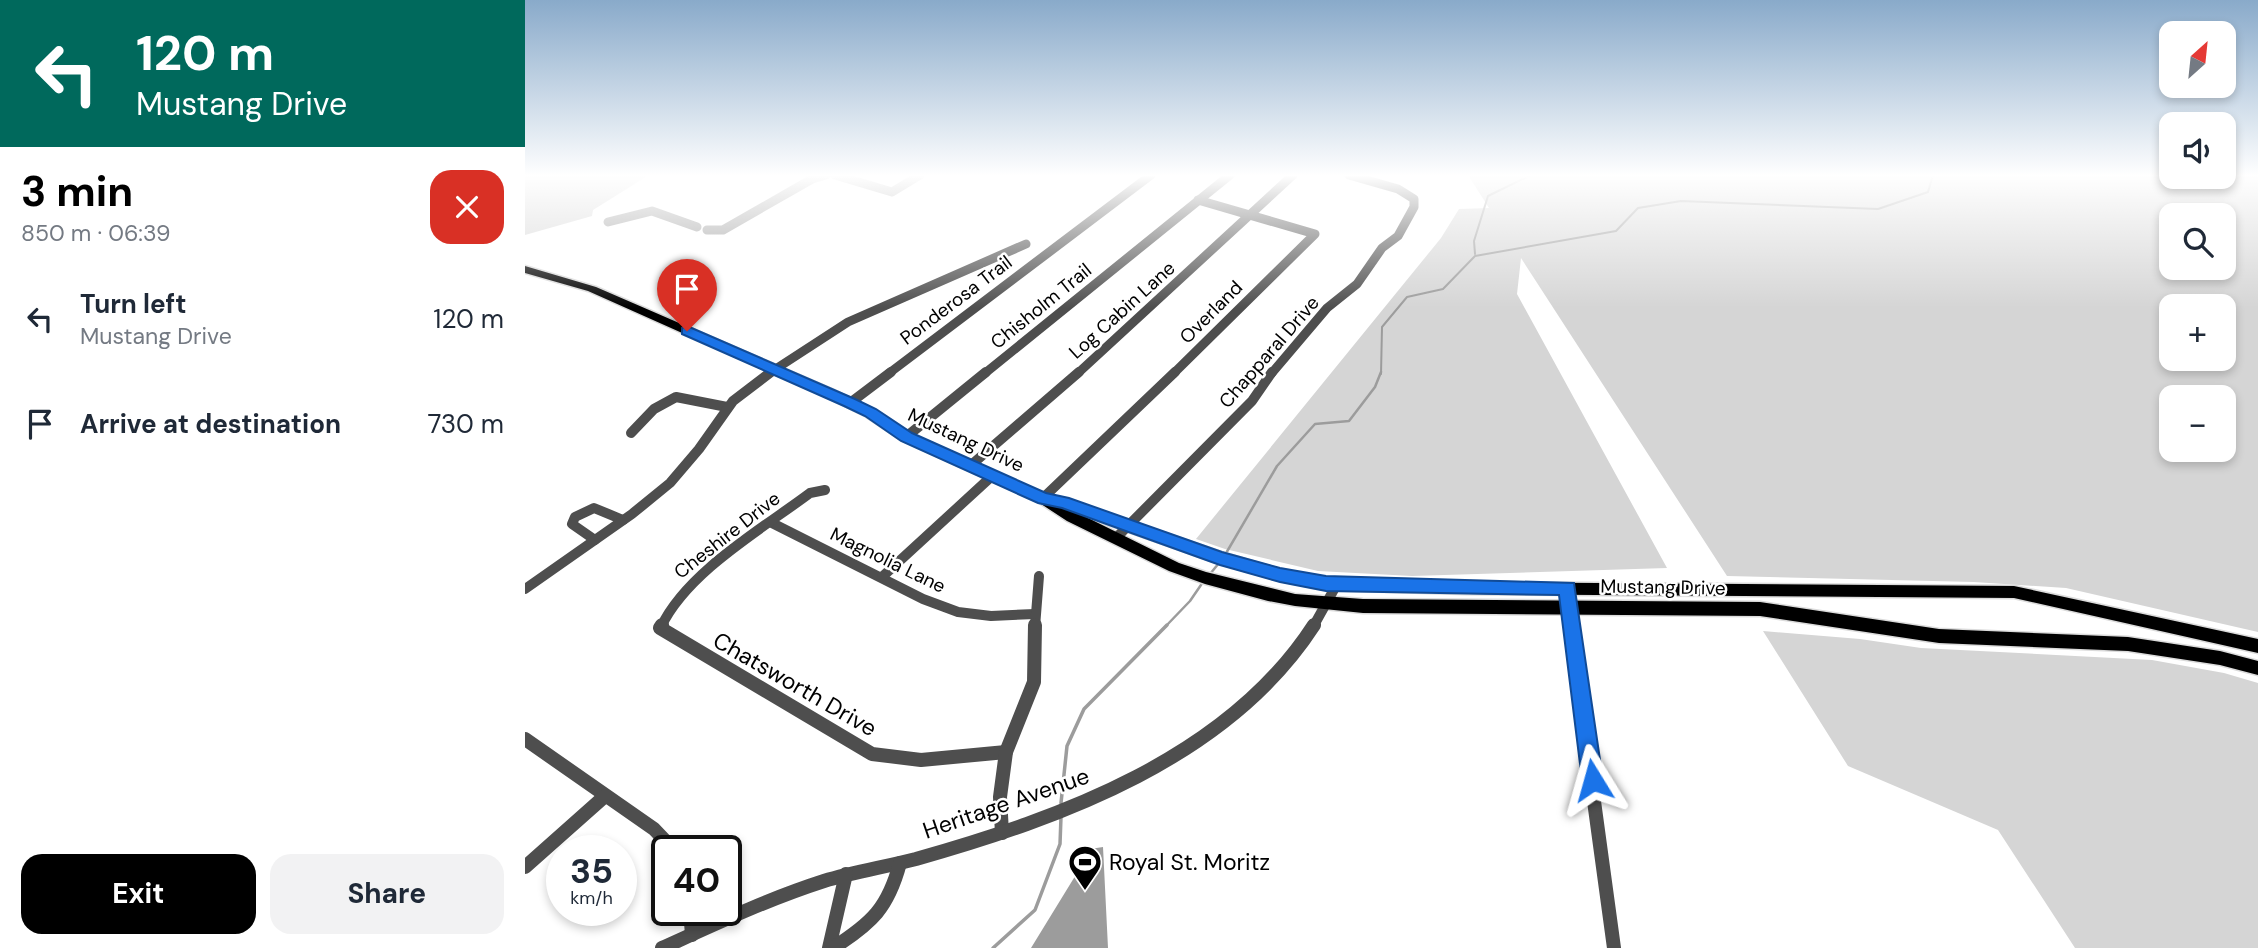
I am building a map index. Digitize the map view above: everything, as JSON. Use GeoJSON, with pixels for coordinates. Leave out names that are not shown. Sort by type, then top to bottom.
{"type":"FeatureCollection","features":[{"type":"Feature","properties":{"kind":"main road","name":"Mustang Drive"},"geometry":{"type":"LineString","coordinates":[[525,269],[592,289],[850,403],[906,437],[1043,498],[1072,517],[1280,575],[1337,584],[2014,592],[2258,646]]}},
{"type":"Feature","properties":{"kind":"main road","name":"Mustang Drive"},"geometry":{"type":"LineString","coordinates":[[1121,532],[1174,567],[1205,578],[1295,600],[1329,604],[1760,609],[1939,636],[2128,644],[2220,658],[2258,668]]}},
{"type":"Feature","properties":{"kind":"street","name":"Ponderosa Trail"},"geometry":{"type":"LineString","coordinates":[[850,403],[1093,219]]}},
{"type":"Feature","properties":{"kind":"street","name":"Chisholm Trail"},"geometry":{"type":"LineString","coordinates":[[906,437],[1174,219]]}},
{"type":"Feature","properties":{"kind":"street","name":"Log Cabin Lane"},"geometry":{"type":"LineString","coordinates":[[970,466],[1115,341],[1244,219]]}},
{"type":"Feature","properties":{"kind":"street","name":"Overland"},"geometry":{"type":"LineString","coordinates":[[1043,498],[1069,469],[1104,442],[1315,234],[1259,219]]}},
{"type":"Feature","properties":{"kind":"street","name":"Chapparal Drive"},"geometry":{"type":"LineString","coordinates":[[1121,532],[1252,401],[1284,356],[1327,308],[1357,284],[1382,248],[1398,236],[1407,219]]}},
{"type":"Feature","properties":{"kind":"street"},"geometry":{"type":"LineString","coordinates":[[525,589],[655,496],[683,470],[727,407],[775,369],[848,322],[1025,244]]}},
{"type":"Feature","properties":{"kind":"street"},"geometry":{"type":"LineString","coordinates":[[631,433],[641,420],[674,398],[683,397],[703,404],[727,407]]}},
{"type":"Feature","properties":{"kind":"street"},"geometry":{"type":"LineString","coordinates":[[882,577],[992,476]]}},
{"type":"Feature","properties":{"kind":"street","name":"Cheshire Drive"},"geometry":{"type":"LineString","coordinates":[[661,621],[677,597],[810,493],[825,490]]}},
{"type":"Feature","properties":{"kind":"street"},"geometry":{"type":"LineString","coordinates":[[595,540],[572,524],[575,517],[594,508],[623,520]]}},
{"type":"Feature","properties":{"kind":"street","name":"Magnolia Lane"},"geometry":{"type":"LineString","coordinates":[[772,523],[923,599],[958,612],[992,616],[1035,614]]}},
{"type":"Feature","properties":{"kind":"street"},"geometry":{"type":"LineString","coordinates":[[1002,832],[1000,797],[1006,752],[1034,682],[1035,614],[1039,576]]}},
{"type":"Feature","properties":{"kind":"street","name":"Heritage Avenue"},"geometry":{"type":"LineString","coordinates":[[662,948],[777,897],[846,874],[900,863],[1002,832],[1097,798],[1196,740],[1268,682],[1303,644],[1329,604],[1337,584]]}},
{"type":"Feature","properties":{"kind":"street"},"geometry":{"type":"LineString","coordinates":[[1568,588],[1568,607],[1614,948]]}},
{"type":"Feature","properties":{"kind":"street","name":"Chatsworth Drive"},"geometry":{"type":"LineString","coordinates":[[661,621],[660,628],[666,632],[872,754],[930,758],[1006,752]]}},
{"type":"Feature","properties":{"kind":"street"},"geometry":{"type":"LineString","coordinates":[[525,739],[660,835]]}},
{"type":"Feature","properties":{"kind":"street"},"geometry":{"type":"LineString","coordinates":[[525,867],[604,796]]}},
{"type":"Feature","properties":{"kind":"street"},"geometry":{"type":"LineString","coordinates":[[831,948],[869,926],[884,909],[895,885],[900,863]]}},
{"type":"Feature","properties":{"kind":"street"},"geometry":{"type":"LineString","coordinates":[[831,948],[846,874]]}},
{"type":"Feature","properties":{"kind":"street"},"geometry":{"type":"LineString","coordinates":[[691,926],[692,935]]}},
{"type":"Feature","properties":{"kind":"shaded area"},"geometry":{"type":"Polygon","coordinates":[[[525,219],[581,219],[525,235],[525,219]]]}},
{"type":"Feature","properties":{"kind":"shaded area"},"geometry":{"type":"Polygon","coordinates":[[[1453,219],[2159,219],[2159,280],[2236,280],[2236,219],[2258,219],[2258,632],[2066,588],[1974,582],[1727,576],[1521,258],[1517,294],[1667,568],[1412,576],[1318,571],[1225,549],[1196,539],[1441,238],[1453,219]]]}},
{"type":"Feature","properties":{"kind":"shaded area"},"geometry":{"type":"Polygon","coordinates":[[[1763,631],[1860,639],[1921,648],[2152,660],[2224,673],[2258,683],[2258,948],[2075,948],[1998,830],[1848,766],[1763,631]]]}},
{"type":"Feature","properties":{"kind":"shaded area","name":"Royal St. Moritz"},"geometry":{"type":"Polygon","coordinates":[[[1103,847],[1108,948],[1031,948],[1077,873],[1084,875],[1090,849],[1103,847]]]}},
{"type":"Feature","properties":{"kind":"waterway"},"geometry":{"type":"LineString","coordinates":[[608,222],[619,219]]}},
{"type":"Feature","properties":{"kind":"waterway"},"geometry":{"type":"LineString","coordinates":[[675,219],[697,227]]}},
{"type":"Feature","properties":{"kind":"waterway"},"geometry":{"type":"LineString","coordinates":[[707,230],[723,230],[742,219]]}},
{"type":"Feature","properties":{"kind":"waterway"},"geometry":{"type":"LineString","coordinates":[[1475,254],[1474,241],[1481,219]]}},
{"type":"Feature","properties":{"kind":"waterway"},"geometry":{"type":"LineString","coordinates":[[1381,374],[1382,327],[1407,297],[1443,289],[1475,256],[1616,231],[1627,219]]}},
{"type":"Feature","properties":{"kind":"waterway"},"geometry":{"type":"LineString","coordinates":[[1225,555],[1277,466],[1315,424],[1349,421],[1375,387],[1381,372]]}},
{"type":"Feature","properties":{"kind":"waterway"},"geometry":{"type":"LineString","coordinates":[[1210,574],[1219,563]]}},
{"type":"Feature","properties":{"kind":"waterway"},"geometry":{"type":"LineString","coordinates":[[1165,627],[1190,601],[1203,582]]}},
{"type":"Feature","properties":{"kind":"waterway"},"geometry":{"type":"LineString","coordinates":[[1061,803],[1067,746],[1084,709],[1167,625]]}},
{"type":"Feature","properties":{"kind":"waterway"},"geometry":{"type":"LineString","coordinates":[[993,948],[1035,910],[1060,844],[1061,817]]}},
{"type":"Feature","properties":{"kind":"place","name":"Royal St. Moritz"},"geometry":{"type":"Point","coordinates":[1085,892]}},
{"type":"Feature","properties":{"kind":"route"},"geometry":{"type":"LineString","coordinates":[[687,331],[850,403],[906,437],[1043,498],[1063,502],[1220,558],[1280,575],[1326,584],[1568,588],[1569,615],[1593,780]]}}]}
